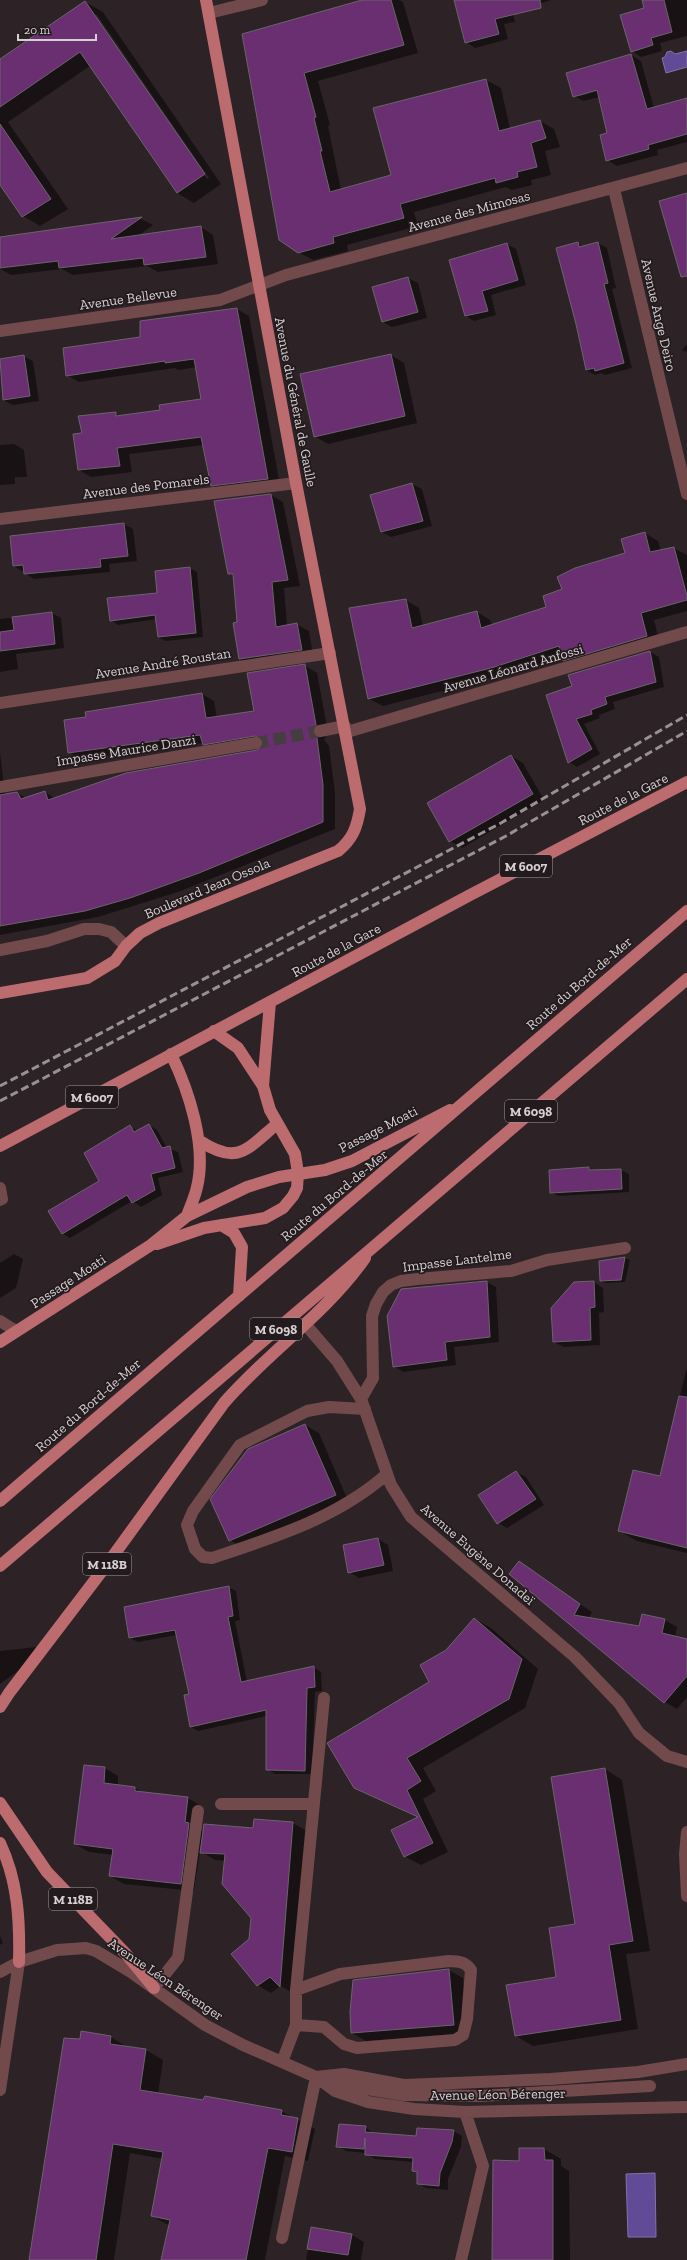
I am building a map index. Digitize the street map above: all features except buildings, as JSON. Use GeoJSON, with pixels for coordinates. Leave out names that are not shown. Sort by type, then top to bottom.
{"type":"FeatureCollection","features":[{"type":"Feature","properties":{"kind":"main road","name":"Avenue du Général de Gaulle"},"geometry":{"type":"LineString","coordinates":[[206,0],[296,483],[346,729],[360,809]]}},
{"type":"Feature","properties":{"kind":"main road","name":"Route de la Gare"},"geometry":{"type":"LineString","coordinates":[[0,1146],[214,1031],[687,782]]}},
{"type":"Feature","properties":{"kind":"main road","name":"Boulevard Jean Ossola"},"geometry":{"type":"LineString","coordinates":[[126,946],[140,933],[159,923],[338,851],[348,843],[355,832],[360,809]]}},
{"type":"Feature","properties":{"kind":"main road","name":"Route du Bord-de-Mer"},"geometry":{"type":"LineString","coordinates":[[0,1501],[687,911]]}},
{"type":"Feature","properties":{"kind":"main road"},"geometry":{"type":"LineString","coordinates":[[0,993],[87,978],[115,962],[126,946]]}},
{"type":"Feature","properties":{"kind":"main road","name":"M 6098"},"geometry":{"type":"LineString","coordinates":[[0,1566],[376,1243],[687,979]]}},
{"type":"Feature","properties":{"kind":"main road","name":"Passage Moati"},"geometry":{"type":"LineString","coordinates":[[263,1086],[270,1002]]}},
{"type":"Feature","properties":{"kind":"main road","name":"Passage Moati"},"geometry":{"type":"LineString","coordinates":[[152,1245],[221,1225],[249,1222],[276,1214],[294,1196],[298,1174],[295,1154],[277,1124],[263,1086],[238,1048],[214,1031]]}},
{"type":"Feature","properties":{"kind":"main road"},"geometry":{"type":"LineString","coordinates":[[171,1054],[181,1075],[200,1141],[201,1164],[198,1183],[187,1216]]}},
{"type":"Feature","properties":{"kind":"main road","name":"Passage Moati"},"geometry":{"type":"LineString","coordinates":[[1,1341],[152,1245],[187,1216],[247,1187],[298,1174],[325,1170],[352,1161],[467,1101]]}},
{"type":"Feature","properties":{"kind":"main road"},"geometry":{"type":"LineString","coordinates":[[200,1141],[215,1151],[230,1155],[239,1153],[277,1124]]}},
{"type":"Feature","properties":{"kind":"main road"},"geometry":{"type":"LineString","coordinates":[[221,1225],[234,1233],[241,1241],[242,1247],[239,1296]]}},
{"type":"Feature","properties":{"kind":"main road","name":"M 118B"},"geometry":{"type":"LineString","coordinates":[[0,1708],[4,1694],[105,1567],[224,1403],[245,1378],[305,1324],[348,1282],[376,1243]]}},
{"type":"Feature","properties":{"kind":"main road","name":"M 118B"},"geometry":{"type":"LineString","coordinates":[[0,1803],[47,1872],[126,1954],[154,1988]]}},
{"type":"Feature","properties":{"kind":"main road"},"geometry":{"type":"LineString","coordinates":[[0,1843],[4,1860],[16,1893],[20,1941],[19,1962]]}},
{"type":"Feature","properties":{"kind":"street"},"geometry":{"type":"LineString","coordinates":[[209,13],[262,0]]}},
{"type":"Feature","properties":{"kind":"street","name":"Avenue des Mimosas"},"geometry":{"type":"LineString","coordinates":[[259,287],[286,275],[614,189],[687,168]]}},
{"type":"Feature","properties":{"kind":"street","name":"Avenue Ange Deiro"},"geometry":{"type":"LineString","coordinates":[[614,189],[687,494]]}},
{"type":"Feature","properties":{"kind":"street","name":"Avenue Bellevue"},"geometry":{"type":"LineString","coordinates":[[0,331],[220,300],[259,287]]}},
{"type":"Feature","properties":{"kind":"street","name":"Avenue des Pomarels"},"geometry":{"type":"LineString","coordinates":[[0,518],[296,483]]}},
{"type":"Feature","properties":{"kind":"street","name":"Avenue Léonard Anfossi"},"geometry":{"type":"LineString","coordinates":[[346,729],[687,632]]}},
{"type":"Feature","properties":{"kind":"street","name":"Avenue André Roustan"},"geometry":{"type":"LineString","coordinates":[[0,702],[330,652]]}},
{"type":"Feature","properties":{"kind":"street"},"geometry":{"type":"LineString","coordinates":[[320,731],[346,729]]}},
{"type":"Feature","properties":{"kind":"street","name":"Impasse Maurice Danzi"},"geometry":{"type":"LineString","coordinates":[[0,787],[256,743]]}},
{"type":"Feature","properties":{"kind":"street"},"geometry":{"type":"LineString","coordinates":[[0,950],[48,941],[84,929],[99,929],[111,932],[126,946]]}},
{"type":"Feature","properties":{"kind":"street"},"geometry":{"type":"LineString","coordinates":[[0,1188],[2,1199],[0,1200]]}},
{"type":"Feature","properties":{"kind":"street","name":"Impasse Lantelme"},"geometry":{"type":"LineString","coordinates":[[363,1404],[373,1378],[372,1316],[376,1304],[383,1292],[392,1285],[401,1281],[418,1279],[512,1271],[547,1260],[624,1248]]}},
{"type":"Feature","properties":{"kind":"street"},"geometry":{"type":"LineString","coordinates":[[0,1321],[16,1331]]}},
{"type":"Feature","properties":{"kind":"street","name":"Avenue Eugène Donadeï"},"geometry":{"type":"LineString","coordinates":[[305,1324],[337,1361],[363,1404],[387,1474],[400,1502],[411,1517],[575,1657],[619,1703],[639,1732],[667,1756],[687,1762]]}},
{"type":"Feature","properties":{"kind":"street"},"geometry":{"type":"LineString","coordinates":[[363,1404],[329,1407],[307,1412],[240,1445],[193,1510],[187,1525],[188,1534],[195,1549],[203,1557],[212,1558],[320,1519],[357,1499],[387,1474]]}},
{"type":"Feature","properties":{"kind":"street"},"geometry":{"type":"LineString","coordinates":[[282,2062],[296,2025],[296,1990],[324,1698]]}},
{"type":"Feature","properties":{"kind":"street"},"geometry":{"type":"LineString","coordinates":[[221,1804],[314,1804]]}},
{"type":"Feature","properties":{"kind":"street"},"geometry":{"type":"LineString","coordinates":[[154,1988],[178,1958],[198,1811]]}},
{"type":"Feature","properties":{"kind":"street"},"geometry":{"type":"LineString","coordinates":[[687,1832],[684,1854],[687,1896]]}},
{"type":"Feature","properties":{"kind":"street","name":"Avenue Léon Bérenger"},"geometry":{"type":"LineString","coordinates":[[0,1972],[19,1962],[57,1950],[86,1948],[96,1951],[154,1988],[205,2025],[243,2045],[316,2077],[335,2091],[368,2102],[414,2109],[465,2112],[687,2107]]}},
{"type":"Feature","properties":{"kind":"street"},"geometry":{"type":"LineString","coordinates":[[296,1990],[340,1974],[449,1961],[467,1964],[471,1970],[466,2025],[463,2035],[455,2040],[357,2048],[344,2044],[324,2027],[296,2025]]}},
{"type":"Feature","properties":{"kind":"street"},"geometry":{"type":"LineString","coordinates":[[0,2090],[19,1962]]}},
{"type":"Feature","properties":{"kind":"street","name":"Avenue Léon Bérenger"},"geometry":{"type":"LineString","coordinates":[[316,2077],[344,2074],[411,2084],[551,2079],[638,2072],[687,2064]]}},
{"type":"Feature","properties":{"kind":"street"},"geometry":{"type":"LineString","coordinates":[[282,2238],[316,2077],[367,2090],[404,2095],[480,2096],[650,2086]]}},
{"type":"Feature","properties":{"kind":"street"},"geometry":{"type":"LineString","coordinates":[[462,2260],[483,2166],[465,2112]]}},
{"type":"Feature","properties":{"kind":"shaded area"},"geometry":{"type":"Polygon","coordinates":[[[671,51],[675,54],[687,51],[687,67],[666,73],[662,58],[665,57],[667,52],[671,51]]]}},
{"type":"Feature","properties":{"kind":"shaded area"},"geometry":{"type":"Polygon","coordinates":[[[655,2173],[656,2237],[628,2237],[626,2174],[655,2173]]]}},
{"type":"Feature","properties":{"kind":"tunnel"},"geometry":{"type":"LineString","coordinates":[[256,743],[320,731]]}},
{"type":"Feature","properties":{"kind":"railway"},"geometry":{"type":"LineString","coordinates":[[0,1086],[501,823],[687,715]]}},
{"type":"Feature","properties":{"kind":"railway"},"geometry":{"type":"LineString","coordinates":[[0,1101],[506,836],[687,731]]}}]}
